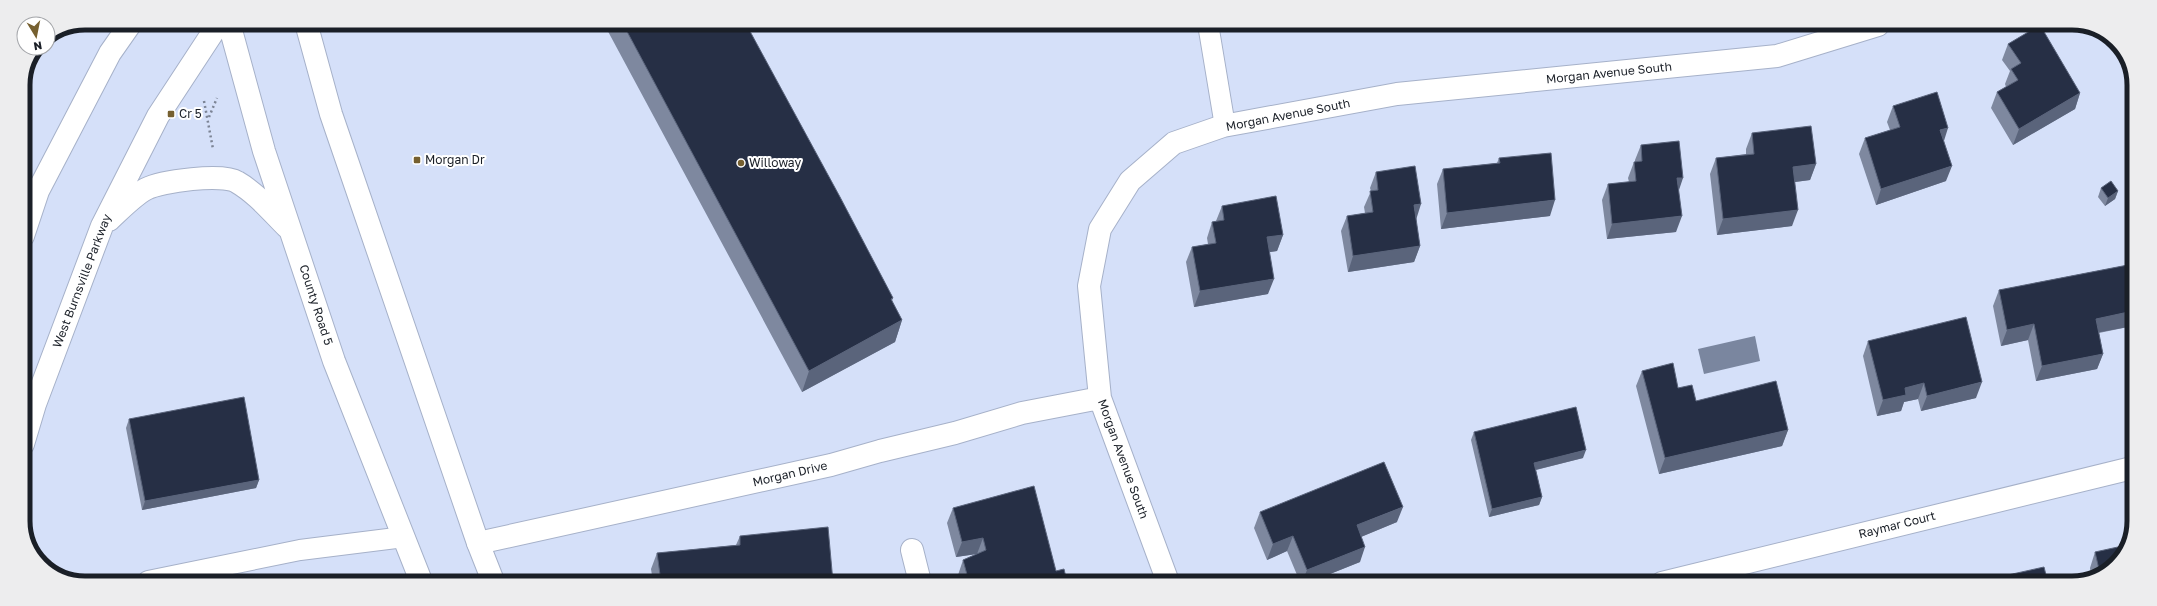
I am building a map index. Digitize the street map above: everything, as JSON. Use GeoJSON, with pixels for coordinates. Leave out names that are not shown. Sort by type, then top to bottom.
{"type":"FeatureCollection","features":[{"type":"Feature","properties":{"kind":"street"},"geometry":{"type":"LineString","coordinates":[[30,215],[38,190],[110,53],[126,30]]}},
{"type":"Feature","properties":{"kind":"street","name":"West Burnsville Parkway"},"geometry":{"type":"LineString","coordinates":[[30,421],[102,226],[158,116],[213,30]]}},
{"type":"Feature","properties":{"kind":"street","name":"County Road 5"},"geometry":{"type":"LineString","coordinates":[[231,30],[264,151],[334,361],[419,576]]}},
{"type":"Feature","properties":{"kind":"street"},"geometry":{"type":"LineString","coordinates":[[308,30],[331,114],[478,543],[491,576]]}},
{"type":"Feature","properties":{"kind":"street","name":"Morgan Avenue South"},"geometry":{"type":"LineString","coordinates":[[1166,576],[1100,398],[1089,286],[1100,229],[1130,181],[1174,143],[1225,126],[1397,94],[1777,56],[1862,30]]}},
{"type":"Feature","properties":{"kind":"street"},"geometry":{"type":"LineString","coordinates":[[102,226],[147,188],[195,178],[214,177],[235,180],[241,184],[252,192],[290,230]]}},
{"type":"Feature","properties":{"kind":"street","name":"Morgan Drive"},"geometry":{"type":"LineString","coordinates":[[478,543],[831,466],[880,451],[956,433],[1022,412],[1100,398]]}},
{"type":"Feature","properties":{"kind":"street","name":"Raymar Court"},"geometry":{"type":"LineString","coordinates":[[1691,576],[2127,469]]}},
{"type":"Feature","properties":{"kind":"street"},"geometry":{"type":"LineString","coordinates":[[912,550],[918,576]]}},
{"type":"Feature","properties":{"kind":"lane"},"geometry":{"type":"LineString","coordinates":[[1209,30],[1225,126]]}},
{"type":"Feature","properties":{"kind":"lane"},"geometry":{"type":"LineString","coordinates":[[173,576],[300,550],[404,537]]}},
{"type":"Feature","properties":{"kind":"path"},"geometry":{"type":"LineString","coordinates":[[209,117],[219,94]]}},
{"type":"Feature","properties":{"kind":"path"},"geometry":{"type":"LineString","coordinates":[[204,99],[209,117],[214,156]]}},
{"type":"Feature","properties":{"kind":"water"},"geometry":{"type":"Polygon","coordinates":[[[1755,336],[1760,361],[1704,374],[1698,349],[1755,336]]]}},
{"type":"Feature","properties":{"kind":"building","name":"Willoway"},"geometry":{"type":"Polygon","coordinates":[[[626,30],[749,30],[840,197],[893,298],[891,299],[902,320],[809,371],[626,30]]]}},
{"type":"Feature","properties":{"kind":"building"},"geometry":{"type":"Polygon","coordinates":[[[2032,30],[2043,30],[2080,93],[2019,129],[1997,92],[2018,80],[2011,69],[2021,63],[2008,44],[2032,30]]]}},
{"type":"Feature","properties":{"kind":"building"},"geometry":{"type":"Polygon","coordinates":[[[1937,92],[1948,128],[1940,130],[1952,166],[1881,189],[1865,138],[1900,127],[1893,106],[1937,92]]]}},
{"type":"Feature","properties":{"kind":"building"},"geometry":{"type":"Polygon","coordinates":[[[1811,126],[1816,164],[1793,167],[1798,210],[1723,219],[1716,158],[1754,154],[1752,133],[1811,126]]]}},
{"type":"Feature","properties":{"kind":"building"},"geometry":{"type":"Polygon","coordinates":[[[1679,141],[1683,178],[1677,178],[1682,216],[1612,224],[1608,184],[1636,181],[1634,162],[1642,161],[1641,145],[1679,141]]]}},
{"type":"Feature","properties":{"kind":"building"},"geometry":{"type":"Polygon","coordinates":[[[1551,153],[1555,200],[1447,213],[1443,169],[1500,163],[1499,158],[1551,153]]]}},
{"type":"Feature","properties":{"kind":"building"},"geometry":{"type":"Polygon","coordinates":[[[1415,166],[1421,204],[1414,205],[1420,246],[1353,256],[1347,216],[1373,212],[1370,191],[1378,190],[1376,172],[1415,166]]]}},
{"type":"Feature","properties":{"kind":"building"},"geometry":{"type":"Polygon","coordinates":[[[2111,181],[2118,191],[2108,198],[2101,188],[2111,181]]]}},
{"type":"Feature","properties":{"kind":"building"},"geometry":{"type":"Polygon","coordinates":[[[1276,196],[1283,235],[1267,237],[1274,279],[1200,291],[1192,247],[1216,243],[1212,222],[1224,220],[1222,206],[1276,196]]]}},
{"type":"Feature","properties":{"kind":"building"},"geometry":{"type":"Polygon","coordinates":[[[2127,265],[2127,312],[2096,319],[2103,354],[2042,366],[2034,324],[2007,330],[1999,290],[2127,265]]]}},
{"type":"Feature","properties":{"kind":"building"},"geometry":{"type":"Polygon","coordinates":[[[1966,317],[1982,382],[1927,396],[1924,383],[1905,388],[1906,395],[1883,400],[1868,341],[1966,317]]]}},
{"type":"Feature","properties":{"kind":"building"},"geometry":{"type":"Polygon","coordinates":[[[1673,363],[1678,388],[1692,385],[1696,401],[1776,381],[1788,430],[1665,458],[1642,371],[1673,363]]]}},
{"type":"Feature","properties":{"kind":"building"},"geometry":{"type":"Polygon","coordinates":[[[244,397],[259,480],[145,501],[129,419],[244,397]]]}},
{"type":"Feature","properties":{"kind":"building"},"geometry":{"type":"Polygon","coordinates":[[[1576,407],[1586,450],[1534,463],[1542,497],[1492,509],[1474,432],[1576,407]]]}},
{"type":"Feature","properties":{"kind":"building"},"geometry":{"type":"Polygon","coordinates":[[[1384,462],[1403,507],[1357,525],[1365,547],[1307,570],[1293,536],[1273,544],[1260,512],[1384,462]]]}},
{"type":"Feature","properties":{"kind":"building"},"geometry":{"type":"Polygon","coordinates":[[[1034,486],[1056,571],[1064,569],[1066,576],[967,576],[963,560],[986,550],[983,538],[962,542],[953,508],[1034,486]]]}},
{"type":"Feature","properties":{"kind":"building"},"geometry":{"type":"Polygon","coordinates":[[[828,527],[832,576],[660,576],[657,553],[740,545],[740,536],[828,527]]]}},
{"type":"Feature","properties":{"kind":"building"},"geometry":{"type":"Polygon","coordinates":[[[2121,546],[2118,552],[2106,565],[2099,569],[2095,552],[2121,546]]]}},
{"type":"Feature","properties":{"kind":"building"},"geometry":{"type":"Polygon","coordinates":[[[2044,567],[2046,576],[2004,576],[2044,567]]]}},
{"type":"Feature","properties":{"kind":"place","name":"Cr 5"},"geometry":{"type":"Point","coordinates":[171,114]}},
{"type":"Feature","properties":{"kind":"place","name":"Morgan Dr"},"geometry":{"type":"Point","coordinates":[417,160]}},
{"type":"Feature","properties":{"kind":"place","name":"Willoway"},"geometry":{"type":"Point","coordinates":[741,163]}}]}
